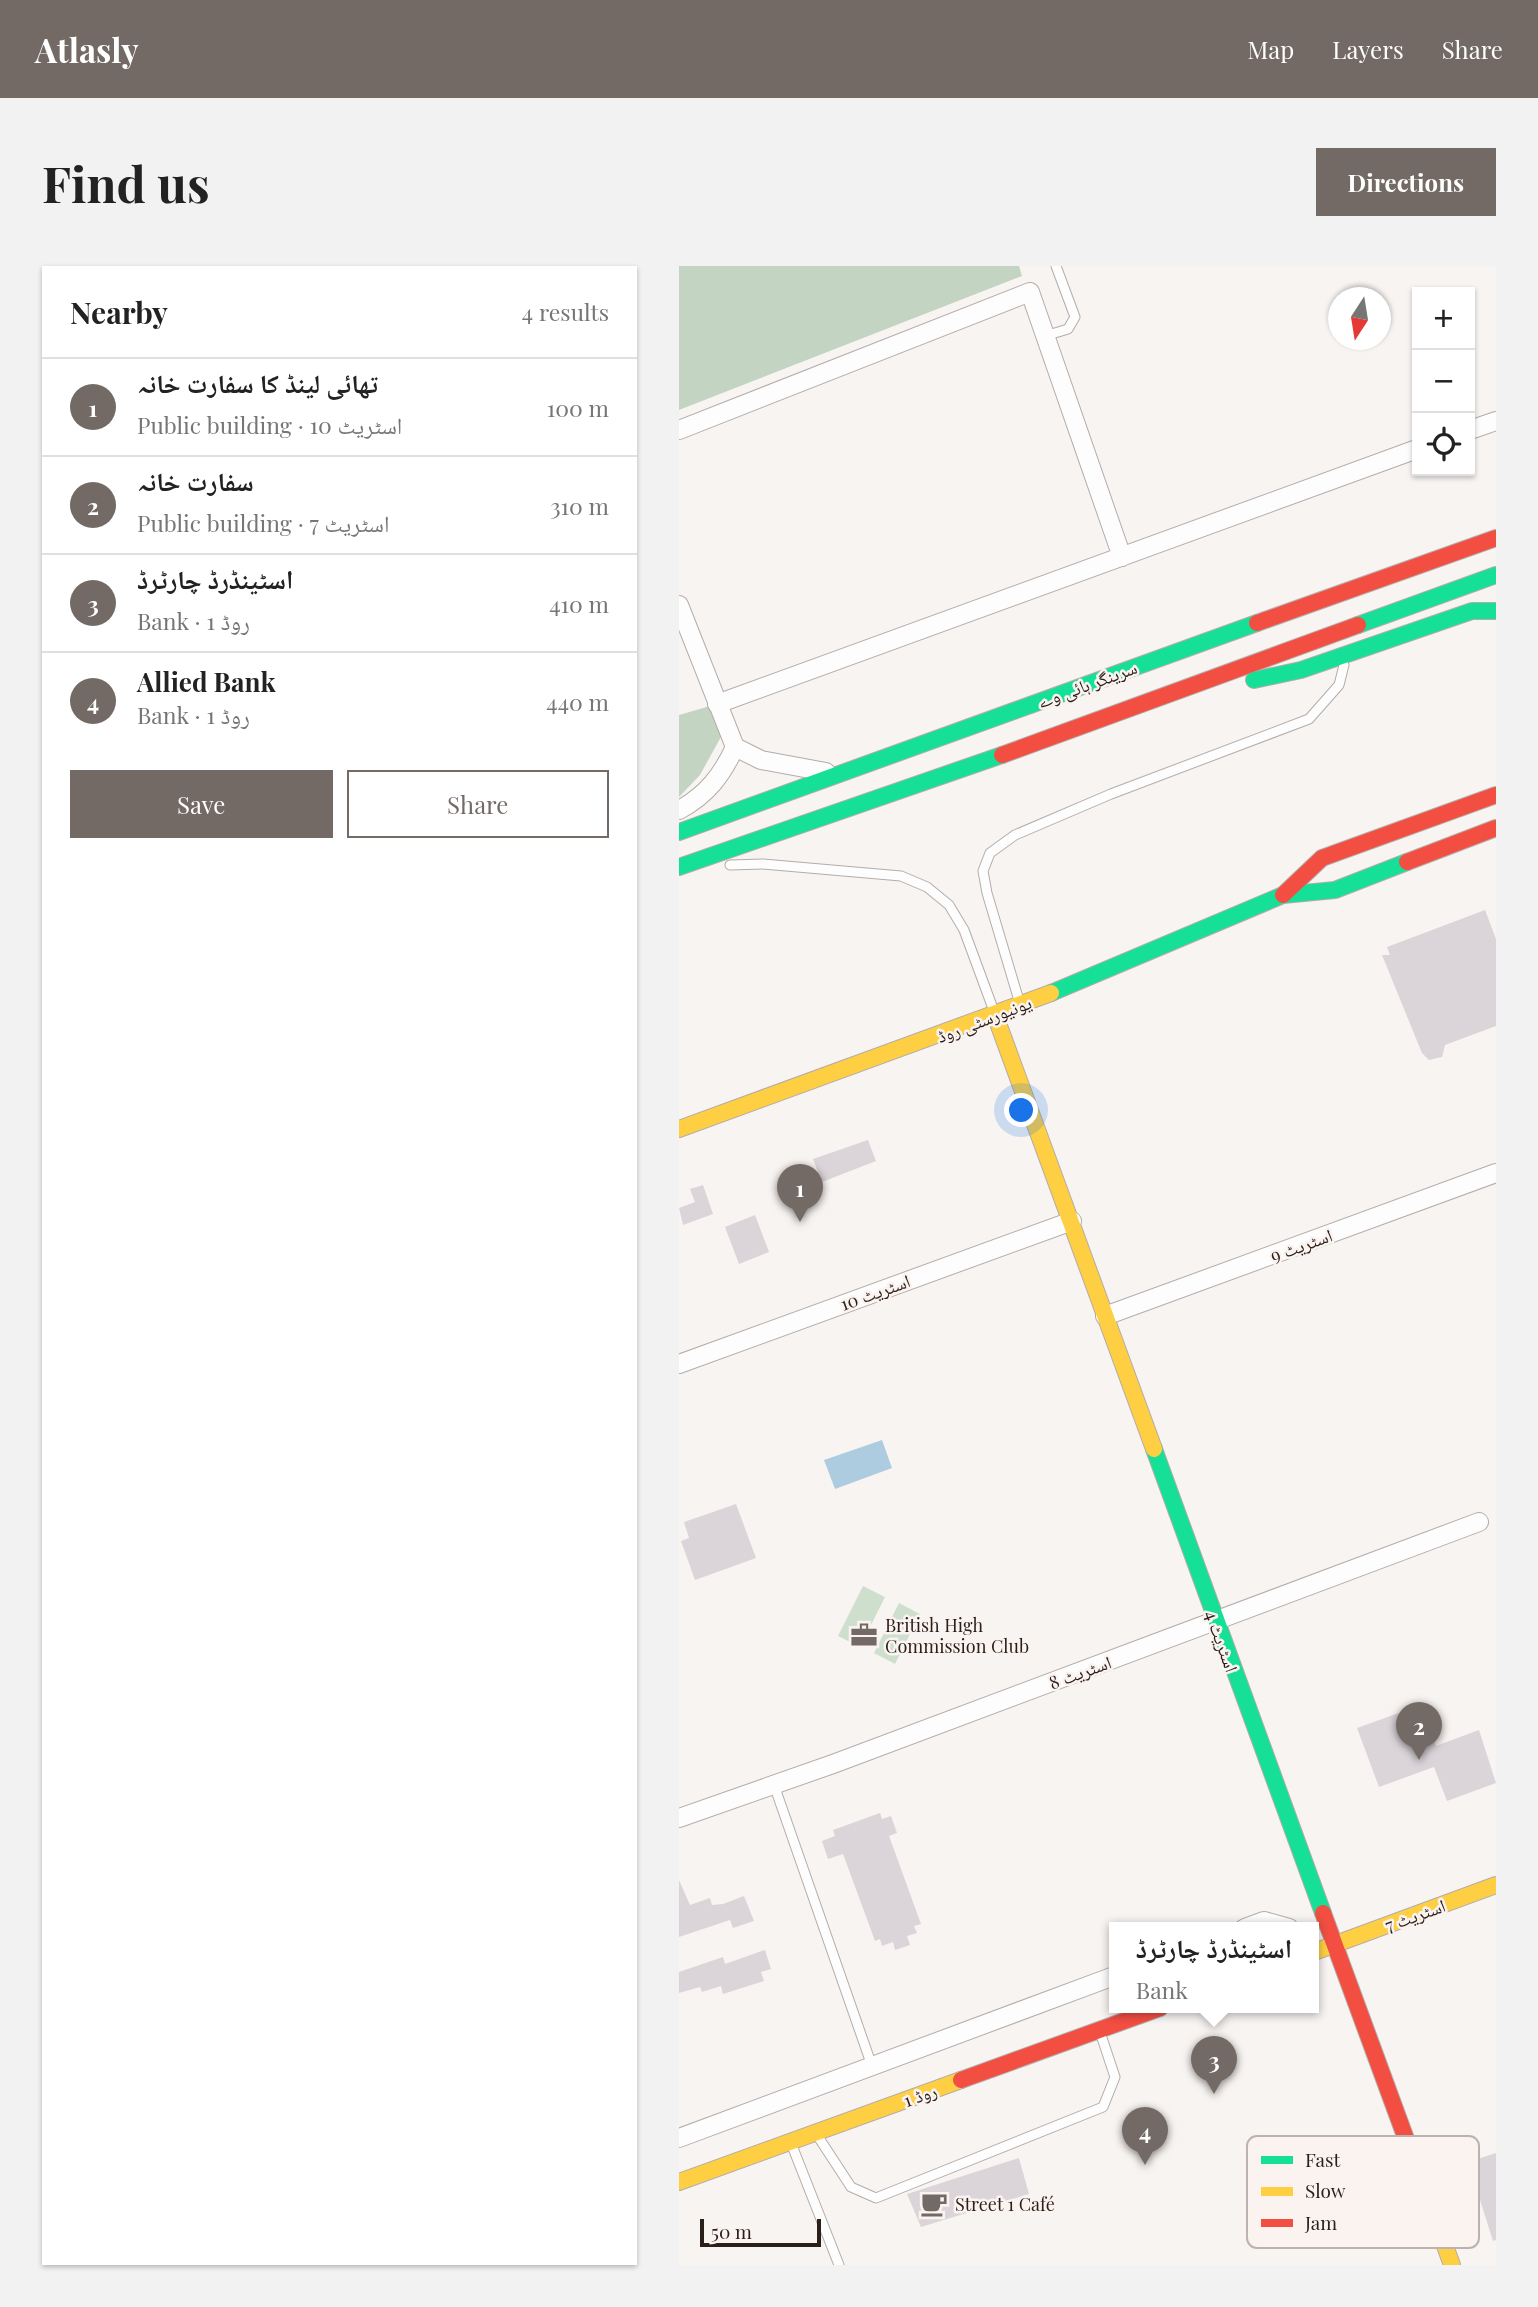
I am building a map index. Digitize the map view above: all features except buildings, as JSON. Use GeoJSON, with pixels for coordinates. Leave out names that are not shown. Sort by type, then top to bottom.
{"type":"FeatureCollection","features":[{"type":"Feature","properties":{"kind":"main road","name":"سرینگر ہائی وے"},"geometry":{"type":"LineString","coordinates":[[679,832],[1496,538]]}},
{"type":"Feature","properties":{"kind":"main road","name":"سرینگر ہائی وے"},"geometry":{"type":"LineString","coordinates":[[679,868],[1496,575]]}},
{"type":"Feature","properties":{"kind":"main road"},"geometry":{"type":"LineString","coordinates":[[1197,683],[1256,680],[1301,670],[1472,611],[1496,611]]}},
{"type":"Feature","properties":{"kind":"main road","name":"یونیورسٹی روڈ"},"geometry":{"type":"LineString","coordinates":[[1283,895],[1322,858],[1496,796]]}},
{"type":"Feature","properties":{"kind":"main road","name":"یونیورسٹی روڈ"},"geometry":{"type":"LineString","coordinates":[[679,1129],[1020,1006],[1283,895],[1335,890],[1496,828]]}},
{"type":"Feature","properties":{"kind":"main road","name":"اسٹریٹ 4"},"geometry":{"type":"LineString","coordinates":[[995,1015],[1404,2136]]}},
{"type":"Feature","properties":{"kind":"main road","name":"اسٹریٹ 7"},"geometry":{"type":"LineString","coordinates":[[1334,1945],[1496,1885]]}},
{"type":"Feature","properties":{"kind":"main road"},"geometry":{"type":"LineString","coordinates":[[1319,1950],[1334,1945]]}},
{"type":"Feature","properties":{"kind":"main road","name":"روڈ 1"},"geometry":{"type":"LineString","coordinates":[[679,2182],[1147,2013]]}},
{"type":"Feature","properties":{"kind":"main road","name":"اسٹریٹ 4"},"geometry":{"type":"LineString","coordinates":[[1446,2248],[1452,2265]]}},
{"type":"Feature","properties":{"kind":"street"},"geometry":{"type":"LineString","coordinates":[[679,430],[1030,292],[1122,557]]}},
{"type":"Feature","properties":{"kind":"street"},"geometry":{"type":"LineString","coordinates":[[1475,428],[1496,421]]}},
{"type":"Feature","properties":{"kind":"street"},"geometry":{"type":"LineString","coordinates":[[717,704],[1412,451]]}},
{"type":"Feature","properties":{"kind":"street"},"geometry":{"type":"LineString","coordinates":[[679,605],[735,747],[761,760],[834,774]]}},
{"type":"Feature","properties":{"kind":"street"},"geometry":{"type":"LineString","coordinates":[[679,810],[706,792],[719,777],[735,747]]}},
{"type":"Feature","properties":{"kind":"street","name":"اسٹریٹ 9"},"geometry":{"type":"LineString","coordinates":[[1105,1316],[1496,1173]]}},
{"type":"Feature","properties":{"kind":"street","name":"اسٹریٹ 10"},"geometry":{"type":"LineString","coordinates":[[679,1364],[1072,1221]]}},
{"type":"Feature","properties":{"kind":"street","name":"اسٹریٹ 8"},"geometry":{"type":"LineString","coordinates":[[679,1818],[1215,1622],[1479,1522]]}},
{"type":"Feature","properties":{"kind":"street"},"geometry":{"type":"LineString","coordinates":[[679,2138],[1109,1978]]}},
{"type":"Feature","properties":{"kind":"lane"},"geometry":{"type":"LineString","coordinates":[[1045,337],[1067,329],[1075,317],[1056,266]]}},
{"type":"Feature","properties":{"kind":"lane"},"geometry":{"type":"LineString","coordinates":[[1020,1006],[986,893],[983,871],[990,853],[1015,835],[1111,793],[1309,719],[1339,685],[1346,654]]}},
{"type":"Feature","properties":{"kind":"lane"},"geometry":{"type":"LineString","coordinates":[[679,868],[763,864],[901,876],[927,887],[949,905],[964,930],[995,1015]]}},
{"type":"Feature","properties":{"kind":"lane"},"geometry":{"type":"LineString","coordinates":[[774,1785],[872,2066]]}},
{"type":"Feature","properties":{"kind":"lane"},"geometry":{"type":"LineString","coordinates":[[816,2133],[851,2187],[876,2198],[1103,2107],[1115,2077],[1099,2031]]}},
{"type":"Feature","properties":{"kind":"lane"},"geometry":{"type":"LineString","coordinates":[[790,2142],[839,2265]]}},
{"type":"Feature","properties":{"kind":"green space"},"geometry":{"type":"Polygon","coordinates":[[[679,266],[1019,266],[1022,276],[679,410],[679,266]]]}},
{"type":"Feature","properties":{"kind":"green space"},"geometry":{"type":"Polygon","coordinates":[[[717,704],[722,735],[700,775],[679,797],[679,715],[717,704]]]}},
{"type":"Feature","properties":{"kind":"green space"},"geometry":{"type":"Polygon","coordinates":[[[863,1586],[885,1597],[860,1647],[838,1636],[863,1586]]]}},
{"type":"Feature","properties":{"kind":"green space"},"geometry":{"type":"Polygon","coordinates":[[[899,1603],[920,1614],[895,1664],[874,1653],[899,1603]]]}},
{"type":"Feature","properties":{"kind":"water"},"geometry":{"type":"Polygon","coordinates":[[[882,1440],[892,1468],[835,1489],[824,1460],[882,1440]]]}},
{"type":"Feature","properties":{"kind":"traffic: fast"},"geometry":{"type":"LineString","coordinates":[[1358,625],[1496,575]]}},
{"type":"Feature","properties":{"kind":"traffic: fast"},"geometry":{"type":"LineString","coordinates":[[1254,680],[1301,670],[1472,611],[1496,611]]}},
{"type":"Feature","properties":{"kind":"traffic: fast"},"geometry":{"type":"LineString","coordinates":[[679,832],[1257,623]]}},
{"type":"Feature","properties":{"kind":"traffic: fast"},"geometry":{"type":"LineString","coordinates":[[679,867],[1002,755]]}},
{"type":"Feature","properties":{"kind":"traffic: fast"},"geometry":{"type":"LineString","coordinates":[[1051,993],[1283,895],[1335,890],[1407,862]]}},
{"type":"Feature","properties":{"kind":"traffic: fast"},"geometry":{"type":"LineString","coordinates":[[1154,1449],[1323,1913]]}},
{"type":"Feature","properties":{"kind":"traffic: slow"},"geometry":{"type":"LineString","coordinates":[[679,1129],[1051,993]]}},
{"type":"Feature","properties":{"kind":"traffic: slow"},"geometry":{"type":"LineString","coordinates":[[995,1015],[1154,1449]]}},
{"type":"Feature","properties":{"kind":"traffic: slow"},"geometry":{"type":"LineString","coordinates":[[1319,1950],[1496,1885]]}},
{"type":"Feature","properties":{"kind":"traffic: slow"},"geometry":{"type":"LineString","coordinates":[[679,2182],[961,2080]]}},
{"type":"Feature","properties":{"kind":"traffic: slow"},"geometry":{"type":"LineString","coordinates":[[1446,2248],[1452,2265]]}},
{"type":"Feature","properties":{"kind":"traffic: jam"},"geometry":{"type":"LineString","coordinates":[[1257,623],[1496,538]]}},
{"type":"Feature","properties":{"kind":"traffic: jam"},"geometry":{"type":"LineString","coordinates":[[1002,755],[1358,625]]}},
{"type":"Feature","properties":{"kind":"traffic: jam"},"geometry":{"type":"LineString","coordinates":[[1283,895],[1322,858],[1496,795]]}},
{"type":"Feature","properties":{"kind":"traffic: jam"},"geometry":{"type":"LineString","coordinates":[[1407,862],[1496,828]]}},
{"type":"Feature","properties":{"kind":"traffic: jam"},"geometry":{"type":"LineString","coordinates":[[1323,1913],[1405,2136]]}},
{"type":"Feature","properties":{"kind":"traffic: jam"},"geometry":{"type":"LineString","coordinates":[[961,2080],[1146,2013]]}},
{"type":"Feature","properties":{"kind":"place","name":"تھائی لینڈ کا سفارت خانہ"},"geometry":{"type":"Point","coordinates":[800,1222]}},
{"type":"Feature","properties":{"kind":"place","name":"British High Commission Club"},"geometry":{"type":"Point","coordinates":[864,1635]}},
{"type":"Feature","properties":{"kind":"place","name":"سفارت خانہ"},"geometry":{"type":"Point","coordinates":[1419,1760]}},
{"type":"Feature","properties":{"kind":"place","name":"اسٹینڈرڈ چارٹرڈ"},"geometry":{"type":"Point","coordinates":[1214,2094]}},
{"type":"Feature","properties":{"kind":"place","name":"Allied Bank"},"geometry":{"type":"Point","coordinates":[1145,2165]}},
{"type":"Feature","properties":{"kind":"place","name":"Street 1 Café"},"geometry":{"type":"Point","coordinates":[934,2204]}}]}
